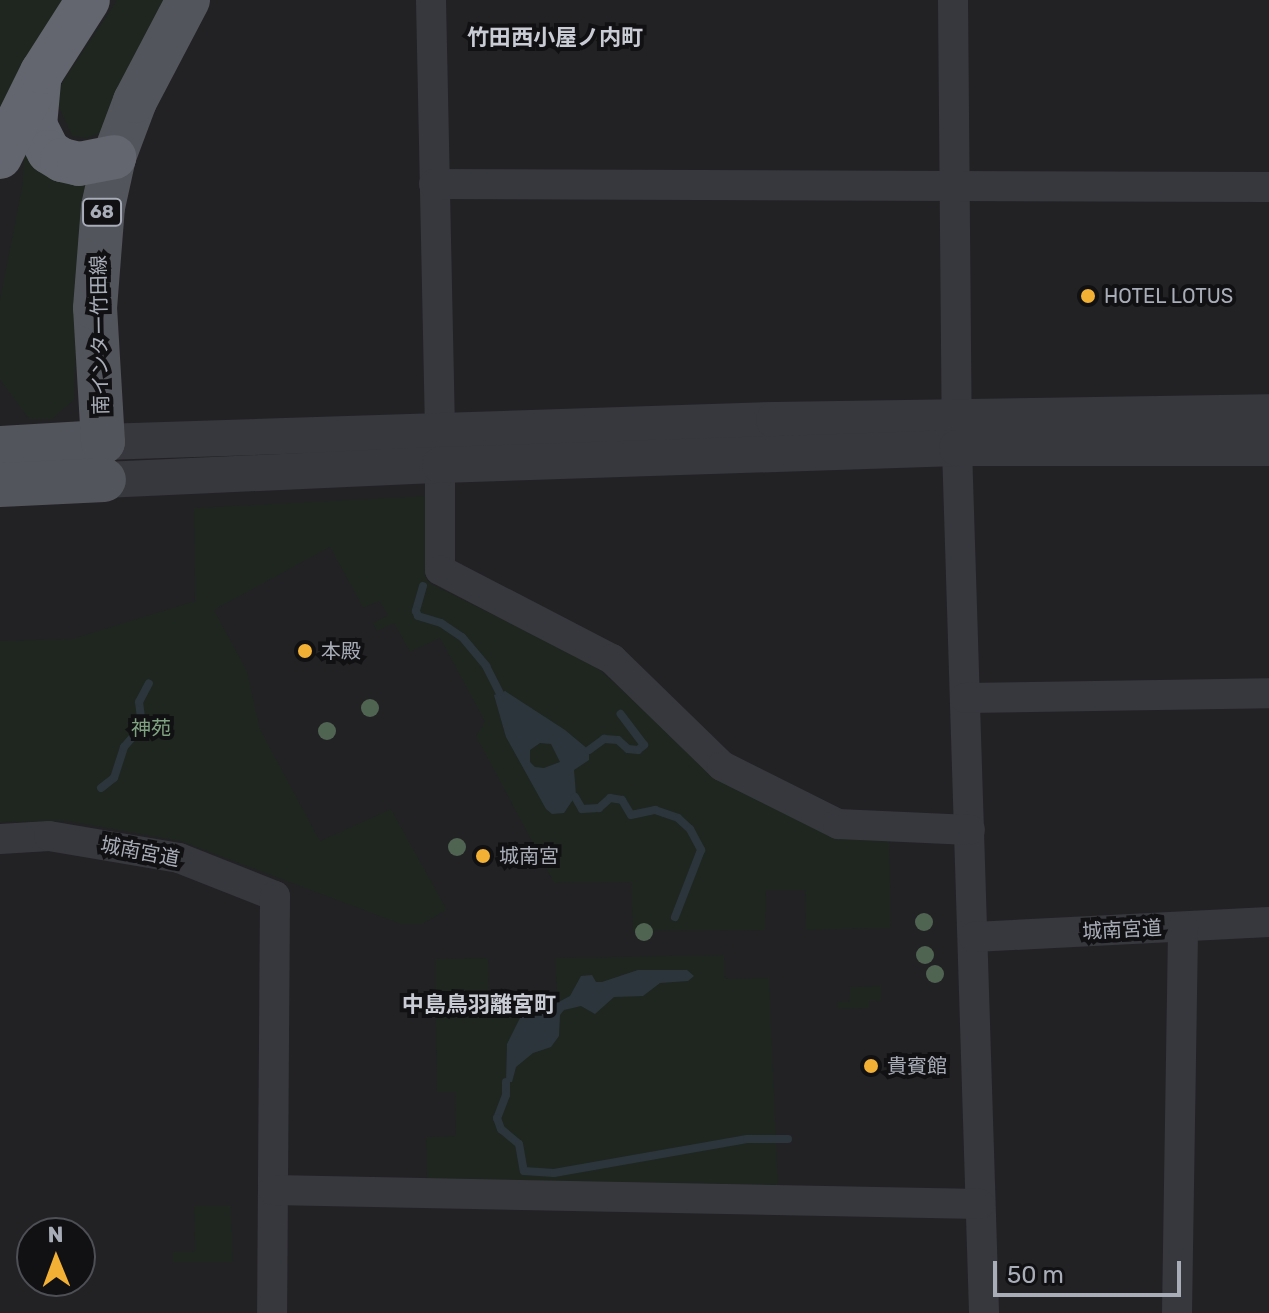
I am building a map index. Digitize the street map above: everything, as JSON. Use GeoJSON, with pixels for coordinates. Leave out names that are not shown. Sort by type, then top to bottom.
{"type":"FeatureCollection","features":[{"type":"Feature","properties":{"kind":"highway"},"geometry":{"type":"LineString","coordinates":[[0,157],[42,72],[88,0]]}},
{"type":"Feature","properties":{"kind":"highway"},"geometry":{"type":"LineString","coordinates":[[42,72],[35,94],[35,125],[49,152],[62,160],[79,164],[114,157]]}},
{"type":"Feature","properties":{"kind":"main road","name":"南インター竹田線"},"geometry":{"type":"LineString","coordinates":[[0,448],[103,461],[97,372],[97,258],[114,157],[135,101],[188,0]]}},
{"type":"Feature","properties":{"kind":"main road"},"geometry":{"type":"LineString","coordinates":[[0,485],[103,461]]}},
{"type":"Feature","properties":{"kind":"street"},"geometry":{"type":"LineString","coordinates":[[431,0],[440,570],[612,659],[722,766],[838,824],[970,830]]}},
{"type":"Feature","properties":{"kind":"street"},"geometry":{"type":"LineString","coordinates":[[953,0],[957,432],[984,1313]]}},
{"type":"Feature","properties":{"kind":"street"},"geometry":{"type":"LineString","coordinates":[[434,184],[1269,187]]}},
{"type":"Feature","properties":{"kind":"street"},"geometry":{"type":"LineString","coordinates":[[103,461],[330,433],[440,449],[957,432],[1269,412]]}},
{"type":"Feature","properties":{"kind":"street"},"geometry":{"type":"LineString","coordinates":[[957,432],[1269,448]]}},
{"type":"Feature","properties":{"kind":"street"},"geometry":{"type":"LineString","coordinates":[[965,698],[1269,693]]}},
{"type":"Feature","properties":{"kind":"street","name":"城南宮道"},"geometry":{"type":"LineString","coordinates":[[0,839],[49,836],[179,858],[275,896],[273,1190]]}},
{"type":"Feature","properties":{"kind":"street","name":"城南宮道"},"geometry":{"type":"LineString","coordinates":[[974,937],[1269,922]]}},
{"type":"Feature","properties":{"kind":"street"},"geometry":{"type":"LineString","coordinates":[[1177,1313],[1183,927]]}},
{"type":"Feature","properties":{"kind":"street"},"geometry":{"type":"LineString","coordinates":[[272,1313],[273,1190],[980,1204]]}},
{"type":"Feature","properties":{"kind":"shaded area"},"geometry":{"type":"Polygon","coordinates":[[[0,0],[1269,0],[1269,1313],[0,1313],[0,0]]]}},
{"type":"Feature","properties":{"kind":"shaded area"},"geometry":{"type":"Polygon","coordinates":[[[505,691],[565,730],[589,750],[589,760],[574,770],[576,795],[564,813],[552,814],[546,809],[506,737],[494,695],[505,691]],[[540,743],[530,750],[530,762],[535,767],[544,768],[560,762],[551,744],[540,743]]]}},
{"type":"Feature","properties":{"kind":"shaded area"},"geometry":{"type":"Polygon","coordinates":[[[638,970],[687,970],[694,976],[688,981],[660,983],[643,996],[614,997],[595,1014],[581,1006],[564,1010],[560,1015],[559,1036],[551,1047],[533,1053],[516,1067],[512,1082],[506,1082],[507,1044],[524,1010],[551,1006],[570,996],[581,976],[592,975],[596,982],[602,982],[638,970]]]}},
{"type":"Feature","properties":{"kind":"green space"},"geometry":{"type":"Polygon","coordinates":[[[0,0],[66,0],[0,116],[0,0]]]}},
{"type":"Feature","properties":{"kind":"green space"},"geometry":{"type":"Polygon","coordinates":[[[117,0],[170,0],[103,133],[85,138],[72,136],[58,105],[62,83],[117,0]]]}},
{"type":"Feature","properties":{"kind":"green space"},"geometry":{"type":"Polygon","coordinates":[[[25,141],[91,180],[80,234],[74,400],[52,419],[29,419],[0,380],[0,300],[22,187],[25,141]]]}},
{"type":"Feature","properties":{"kind":"green space","name":"神苑"},"geometry":{"type":"Polygon","coordinates":[[[425,496],[426,578],[431,584],[593,664],[730,786],[889,838],[891,928],[806,930],[805,890],[766,890],[765,930],[633,931],[631,882],[554,883],[476,736],[485,722],[440,638],[410,652],[394,623],[377,631],[373,623],[388,615],[379,601],[363,608],[330,547],[214,610],[247,671],[260,729],[320,841],[391,809],[447,910],[422,924],[401,924],[180,841],[68,821],[0,822],[0,641],[72,639],[195,601],[194,508],[425,496]]]}},
{"type":"Feature","properties":{"kind":"green space"},"geometry":{"type":"Polygon","coordinates":[[[724,955],[725,979],[769,978],[778,1185],[427,1179],[426,1137],[456,1136],[455,1092],[437,1092],[435,959],[488,958],[489,994],[557,993],[555,958],[724,955]]]}},
{"type":"Feature","properties":{"kind":"green space"},"geometry":{"type":"Polygon","coordinates":[[[881,986],[881,1001],[869,1001],[869,1008],[838,1009],[837,1002],[850,1001],[850,987],[881,986]]]}},
{"type":"Feature","properties":{"kind":"green space"},"geometry":{"type":"Polygon","coordinates":[[[194,1206],[231,1206],[233,1262],[173,1262],[173,1252],[195,1251],[194,1206]]]}},
{"type":"Feature","properties":{"kind":"waterway"},"geometry":{"type":"LineString","coordinates":[[423,586],[416,611],[418,616],[441,623],[462,637],[486,666],[499,692]]}},
{"type":"Feature","properties":{"kind":"waterway"},"geometry":{"type":"LineString","coordinates":[[101,788],[114,778],[124,747],[142,726],[139,702],[149,683]]}},
{"type":"Feature","properties":{"kind":"waterway"},"geometry":{"type":"LineString","coordinates":[[589,750],[604,739],[618,740],[628,749],[638,750],[644,745],[621,714]]}},
{"type":"Feature","properties":{"kind":"waterway"},"geometry":{"type":"LineString","coordinates":[[575,797],[582,809],[599,808],[610,798],[622,800],[631,815],[655,810],[678,818],[690,829],[701,850],[675,917]]}},
{"type":"Feature","properties":{"kind":"waterway"},"geometry":{"type":"LineString","coordinates":[[506,1082],[506,1095],[497,1118],[501,1129],[519,1144],[524,1171],[554,1173],[747,1139],[788,1139]]}},
{"type":"Feature","properties":{"kind":"place","name":"HOTEL LOTUS"},"geometry":{"type":"Point","coordinates":[1088,296]}},
{"type":"Feature","properties":{"kind":"place","name":"本殿"},"geometry":{"type":"Point","coordinates":[305,651]}},
{"type":"Feature","properties":{"kind":"place","name":"城南宮"},"geometry":{"type":"Point","coordinates":[483,856]}},
{"type":"Feature","properties":{"kind":"place","name":"貴賓館"},"geometry":{"type":"Point","coordinates":[871,1066]}},
{"type":"Feature","properties":{"kind":"district","name":"竹田西小屋ノ内町"},"geometry":{"type":"Point","coordinates":[555,38]}},
{"type":"Feature","properties":{"kind":"district","name":"中島鳥羽離宮町"},"geometry":{"type":"Point","coordinates":[479,1005]}}]}
